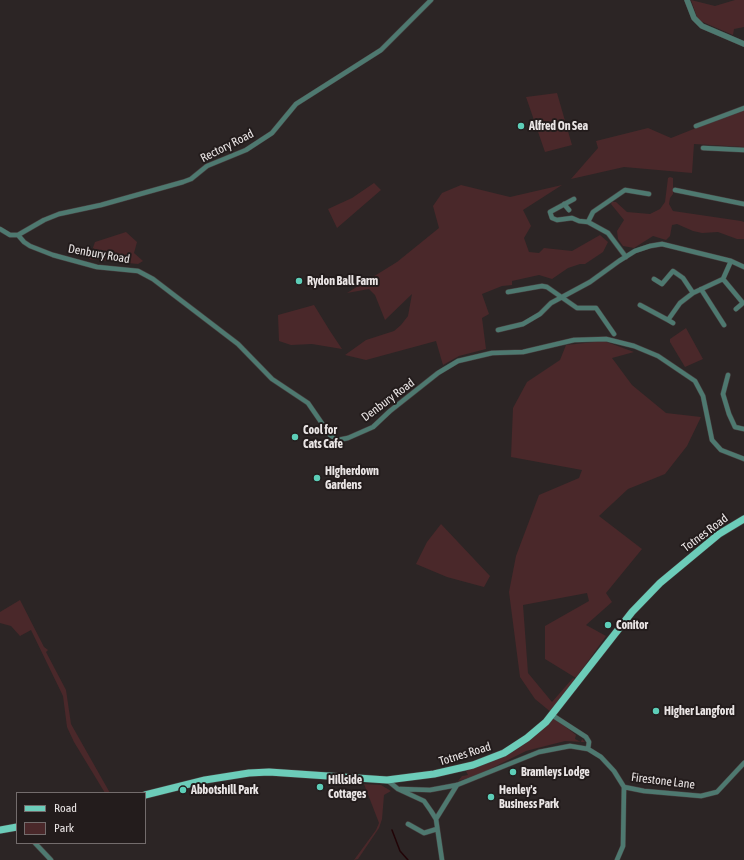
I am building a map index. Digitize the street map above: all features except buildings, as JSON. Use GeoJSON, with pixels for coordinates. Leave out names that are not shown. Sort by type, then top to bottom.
{"type":"FeatureCollection","features":[{"type":"Feature","properties":{"kind":"main road","name":"Totnes Road"},"geometry":{"type":"LineString","coordinates":[[146,795],[212,779],[249,773],[269,772],[387,780],[450,772],[486,761],[504,753],[522,741],[552,715],[632,612],[660,583],[719,534],[744,519]]}},
{"type":"Feature","properties":{"kind":"main road"},"geometry":{"type":"LineString","coordinates":[[0,830],[16,827]]}},
{"type":"Feature","properties":{"kind":"street","name":"Rectory Road"},"geometry":{"type":"LineString","coordinates":[[18,235],[44,220],[59,214],[94,207],[187,181],[207,166],[246,150],[272,133],[296,104],[381,50],[431,0]]}},
{"type":"Feature","properties":{"kind":"street"},"geometry":{"type":"LineString","coordinates":[[687,0],[694,18],[702,26],[744,44]]}},
{"type":"Feature","properties":{"kind":"street"},"geometry":{"type":"LineString","coordinates":[[696,126],[744,108]]}},
{"type":"Feature","properties":{"kind":"street"},"geometry":{"type":"LineString","coordinates":[[703,148],[744,150]]}},
{"type":"Feature","properties":{"kind":"street"},"geometry":{"type":"LineString","coordinates":[[588,222],[593,212],[625,190],[649,194]]}},
{"type":"Feature","properties":{"kind":"street"},"geometry":{"type":"LineString","coordinates":[[675,190],[744,204]]}},
{"type":"Feature","properties":{"kind":"street"},"geometry":{"type":"LineString","coordinates":[[574,199],[550,212],[552,218],[557,220],[572,218],[579,221],[588,222],[608,233],[626,257]]}},
{"type":"Feature","properties":{"kind":"street"},"geometry":{"type":"LineString","coordinates":[[564,204],[569,210]]}},
{"type":"Feature","properties":{"kind":"street","name":"Denbury Road"},"geometry":{"type":"LineString","coordinates":[[0,229],[10,234],[18,235],[30,246],[53,255],[97,266],[138,271],[153,279],[238,344],[272,379],[308,403],[330,435],[338,440],[348,438],[373,427],[390,411],[438,373],[458,361],[492,353],[523,352],[574,340],[606,339],[634,346],[658,356],[695,381],[704,396],[712,440],[721,450],[744,459]]}},
{"type":"Feature","properties":{"kind":"street"},"geometry":{"type":"LineString","coordinates":[[498,330],[523,324],[562,297],[590,282],[635,251],[662,244],[731,261],[744,267]]}},
{"type":"Feature","properties":{"kind":"street"},"geometry":{"type":"LineString","coordinates":[[668,320],[680,304],[693,293],[723,279],[731,261]]}},
{"type":"Feature","properties":{"kind":"street"},"geometry":{"type":"LineString","coordinates":[[654,279],[662,284],[673,271],[683,278],[693,293]]}},
{"type":"Feature","properties":{"kind":"street"},"geometry":{"type":"LineString","coordinates":[[723,279],[743,303],[736,309]]}},
{"type":"Feature","properties":{"kind":"street"},"geometry":{"type":"LineString","coordinates":[[508,292],[542,286],[552,289],[577,308],[596,308],[614,334]]}},
{"type":"Feature","properties":{"kind":"street"},"geometry":{"type":"LineString","coordinates":[[701,289],[724,325]]}},
{"type":"Feature","properties":{"kind":"street"},"geometry":{"type":"LineString","coordinates":[[640,305],[673,323]]}},
{"type":"Feature","properties":{"kind":"street"},"geometry":{"type":"LineString","coordinates":[[728,375],[723,394],[735,427],[744,429]]}},
{"type":"Feature","properties":{"kind":"street","name":"Firestone Lane"},"geometry":{"type":"LineString","coordinates":[[552,715],[586,737],[589,742],[588,749],[606,762],[614,771],[624,787],[644,791],[701,796],[717,792],[744,763]]}},
{"type":"Feature","properties":{"kind":"street"},"geometry":{"type":"LineString","coordinates":[[400,789],[430,790],[457,785],[551,748],[570,746],[588,749]]}},
{"type":"Feature","properties":{"kind":"street"},"geometry":{"type":"LineString","coordinates":[[387,780],[400,789],[424,801],[436,819],[442,860]]}},
{"type":"Feature","properties":{"kind":"street"},"geometry":{"type":"LineString","coordinates":[[436,819],[457,785]]}},
{"type":"Feature","properties":{"kind":"street"},"geometry":{"type":"LineString","coordinates":[[617,860],[623,846],[624,787]]}},
{"type":"Feature","properties":{"kind":"street"},"geometry":{"type":"LineString","coordinates":[[408,824],[424,833],[437,829]]}},
{"type":"Feature","properties":{"kind":"street"},"geometry":{"type":"LineString","coordinates":[[36,844],[51,860]]}},
{"type":"Feature","properties":{"kind":"green space"},"geometry":{"type":"Polygon","coordinates":[[[691,0],[715,6],[735,0],[744,0],[744,27],[734,29],[733,35],[698,20],[691,0]]]}},
{"type":"Feature","properties":{"kind":"green space"},"geometry":{"type":"Polygon","coordinates":[[[557,93],[572,145],[545,152],[526,97],[557,93]]]}},
{"type":"Feature","properties":{"kind":"green space"},"geometry":{"type":"Polygon","coordinates":[[[744,109],[744,147],[694,144],[692,173],[624,167],[571,179],[598,148],[596,141],[648,128],[671,138],[744,109]]]}},
{"type":"Feature","properties":{"kind":"green space"},"geometry":{"type":"Polygon","coordinates":[[[668,178],[673,178],[673,194],[670,198],[669,204],[673,211],[744,222],[744,239],[737,239],[718,232],[702,233],[693,231],[677,224],[672,225],[670,236],[666,240],[653,236],[634,248],[623,246],[618,239],[617,231],[624,220],[611,204],[612,202],[616,202],[627,212],[650,214],[660,209],[665,202],[668,178]]]}},
{"type":"Feature","properties":{"kind":"green space"},"geometry":{"type":"Polygon","coordinates":[[[374,183],[381,190],[337,228],[328,209],[352,198],[374,183]]]}},
{"type":"Feature","properties":{"kind":"green space"},"geometry":{"type":"Polygon","coordinates":[[[461,185],[510,197],[562,185],[523,210],[531,226],[524,238],[529,252],[539,253],[544,248],[572,251],[600,235],[608,242],[603,252],[585,264],[568,268],[552,279],[539,275],[512,281],[512,285],[502,286],[482,294],[489,314],[482,318],[486,349],[459,356],[443,365],[436,341],[366,360],[345,355],[366,340],[394,331],[401,325],[408,316],[412,294],[385,320],[375,295],[369,289],[347,293],[397,262],[439,228],[433,206],[442,193],[461,185]]]}},
{"type":"Feature","properties":{"kind":"green space"},"geometry":{"type":"Polygon","coordinates":[[[126,232],[137,242],[134,253],[143,261],[138,264],[89,259],[95,242],[126,232]]]}},
{"type":"Feature","properties":{"kind":"green space"},"geometry":{"type":"Polygon","coordinates":[[[314,305],[342,349],[312,344],[291,345],[279,341],[278,315],[314,305]]]}},
{"type":"Feature","properties":{"kind":"green space"},"geometry":{"type":"Polygon","coordinates":[[[686,328],[703,359],[685,367],[670,342],[670,339],[686,328]]]}},
{"type":"Feature","properties":{"kind":"green space"},"geometry":{"type":"Polygon","coordinates":[[[604,341],[634,352],[612,358],[632,385],[666,413],[701,417],[687,446],[665,474],[628,489],[599,516],[642,549],[606,593],[612,602],[586,625],[606,636],[576,678],[545,659],[545,626],[589,601],[587,593],[523,605],[528,673],[552,702],[573,678],[576,680],[552,713],[535,699],[520,677],[509,592],[516,556],[539,495],[579,478],[582,470],[511,457],[513,408],[527,382],[560,360],[566,345],[604,341]]]}},
{"type":"Feature","properties":{"kind":"green space"},"geometry":{"type":"Polygon","coordinates":[[[441,524],[490,576],[484,587],[447,577],[416,564],[427,542],[441,524]]]}},
{"type":"Feature","properties":{"kind":"green space"},"geometry":{"type":"Polygon","coordinates":[[[20,600],[44,647],[48,650],[46,652],[66,690],[71,724],[109,792],[104,792],[74,742],[67,727],[63,696],[31,630],[20,636],[11,626],[0,623],[0,612],[20,600]]]}},
{"type":"Feature","properties":{"kind":"green space"},"geometry":{"type":"Polygon","coordinates":[[[553,717],[576,735],[575,739],[581,742],[565,741],[526,751],[478,775],[458,781],[462,776],[468,775],[466,771],[489,762],[553,717]]]}},
{"type":"Feature","properties":{"kind":"green space"},"geometry":{"type":"Polygon","coordinates":[[[364,784],[381,785],[391,791],[384,795],[382,819],[379,828],[358,859],[354,860],[376,830],[379,823],[364,784]]]}},
{"type":"Feature","properties":{"kind":"waterway"},"geometry":{"type":"LineString","coordinates":[[392,830],[400,851],[408,860]]}},
{"type":"Feature","properties":{"kind":"place","name":"Alfred On Sea"},"geometry":{"type":"Point","coordinates":[521,126]}},
{"type":"Feature","properties":{"kind":"place","name":"Rydon Ball Farm"},"geometry":{"type":"Point","coordinates":[299,281]}},
{"type":"Feature","properties":{"kind":"place","name":"Cool for Cats Cafe"},"geometry":{"type":"Point","coordinates":[295,437]}},
{"type":"Feature","properties":{"kind":"place","name":"Higherdown Gardens"},"geometry":{"type":"Point","coordinates":[317,478]}},
{"type":"Feature","properties":{"kind":"place","name":"Conitor"},"geometry":{"type":"Point","coordinates":[608,625]}},
{"type":"Feature","properties":{"kind":"place","name":"Higher Langford"},"geometry":{"type":"Point","coordinates":[656,711]}},
{"type":"Feature","properties":{"kind":"place","name":"Bramleys Lodge"},"geometry":{"type":"Point","coordinates":[513,772]}},
{"type":"Feature","properties":{"kind":"place","name":"Hillside Cottages"},"geometry":{"type":"Point","coordinates":[320,787]}},
{"type":"Feature","properties":{"kind":"place","name":"Abbotshill Park"},"geometry":{"type":"Point","coordinates":[183,790]}},
{"type":"Feature","properties":{"kind":"place","name":"Henley's Business Park"},"geometry":{"type":"Point","coordinates":[491,797]}}]}
